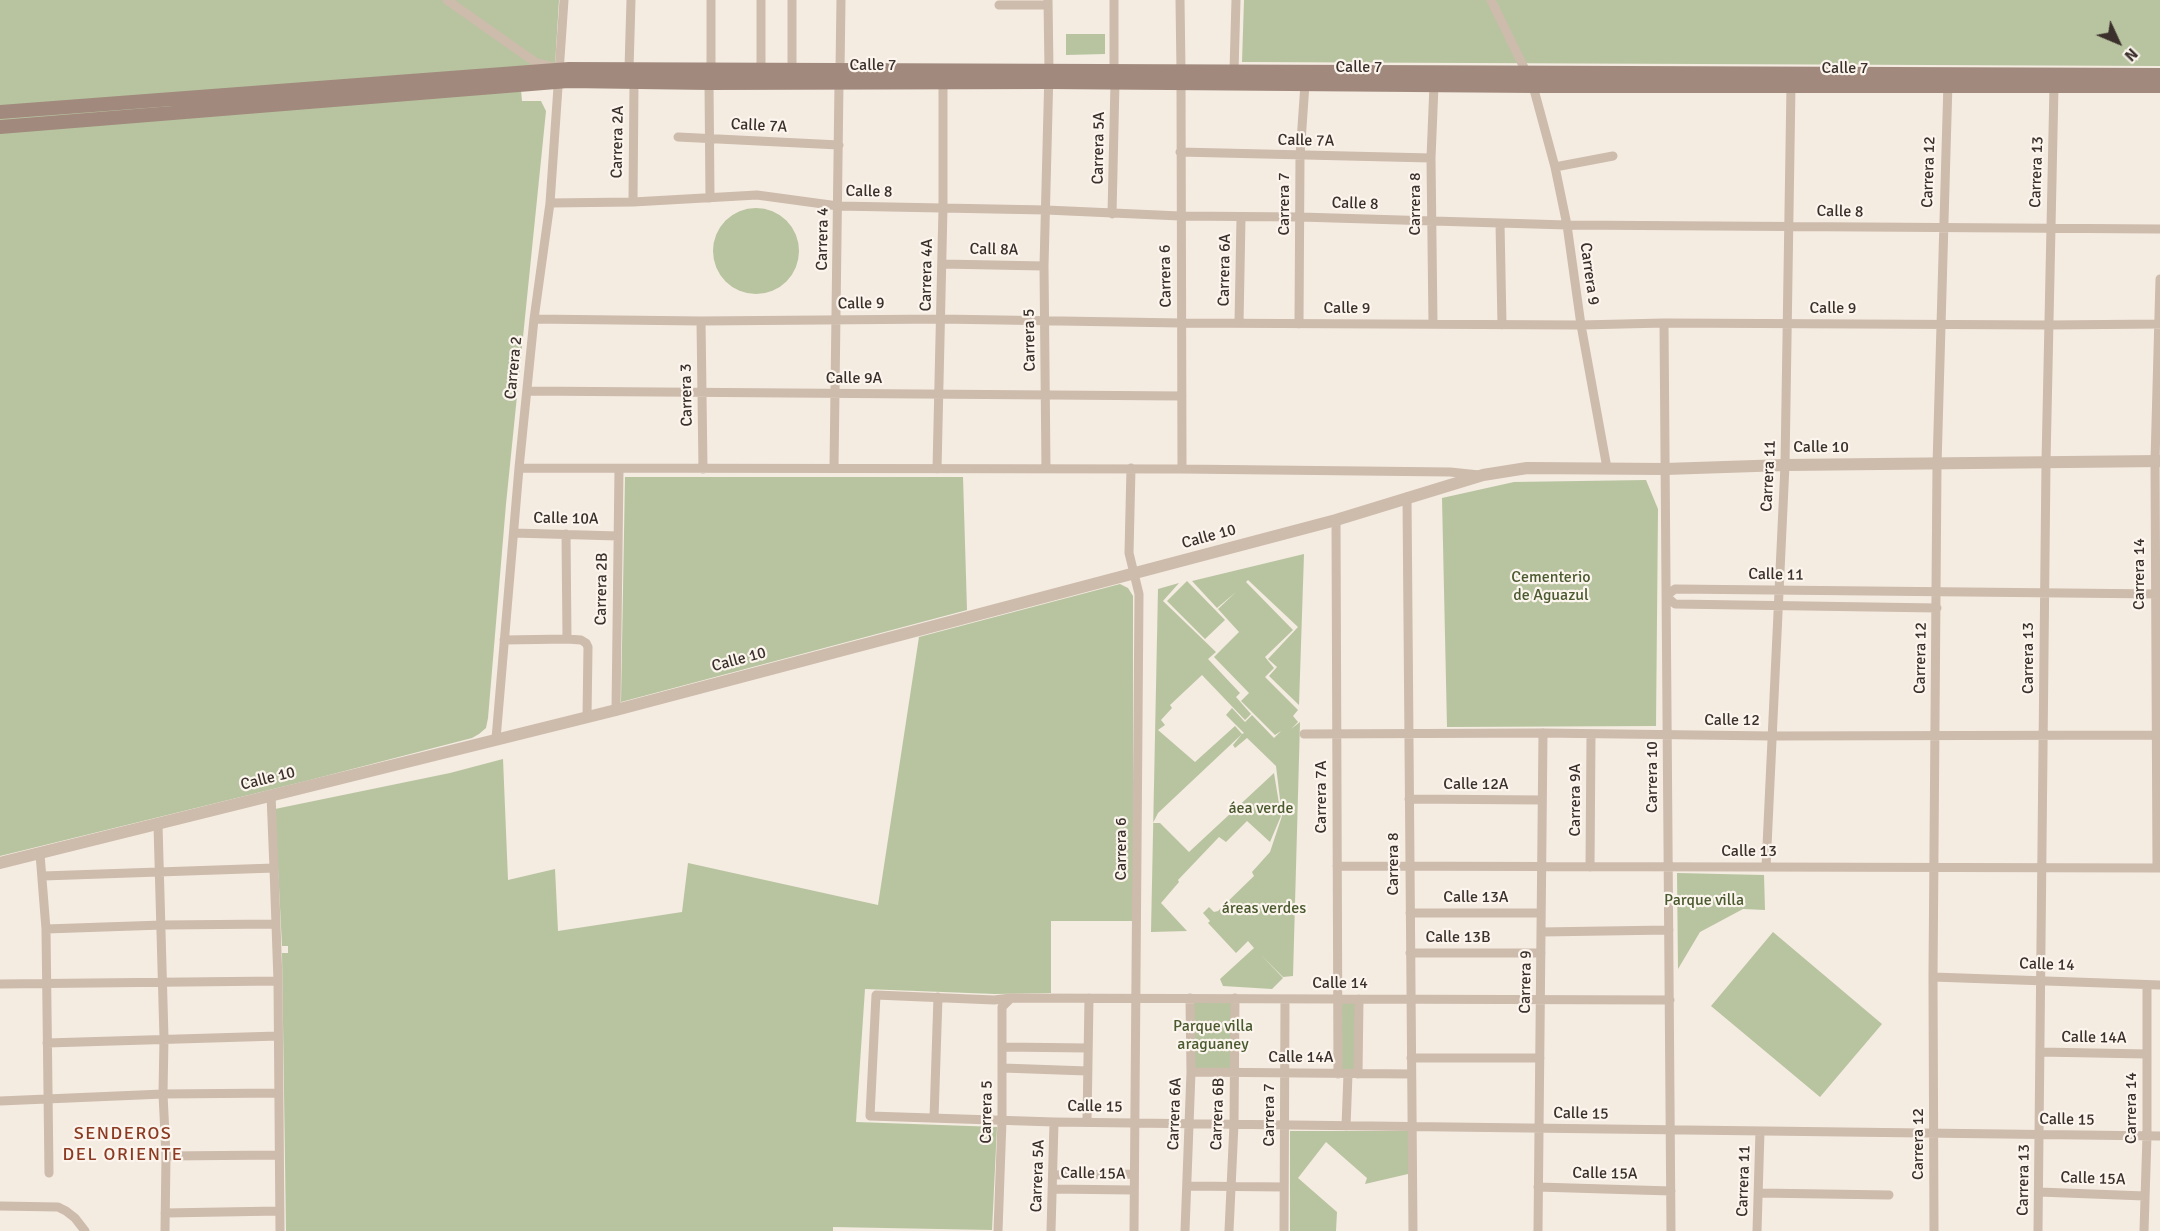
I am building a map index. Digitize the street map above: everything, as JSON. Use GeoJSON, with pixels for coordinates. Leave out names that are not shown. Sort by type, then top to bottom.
{"type":"FeatureCollection","features":[{"type":"Feature","properties":{"kind":"main road","name":"Calle 7"},"geometry":{"type":"LineString","coordinates":[[710,77],[761,70],[792,70],[840,76],[943,82],[1048,76]]}},
{"type":"Feature","properties":{"kind":"main road","name":"Calle 7"},"geometry":{"type":"LineString","coordinates":[[1181,77],[1234,71],[1527,73],[1948,80],[2054,86],[2160,86]]}},
{"type":"Feature","properties":{"kind":"main road","name":"Calle 7"},"geometry":{"type":"LineString","coordinates":[[559,75],[1115,76],[1305,84],[1533,86],[1791,85],[2160,75]]}},
{"type":"Feature","properties":{"kind":"main road"},"geometry":{"type":"LineString","coordinates":[[0,112],[559,75]]}},
{"type":"Feature","properties":{"kind":"main road"},"geometry":{"type":"LineString","coordinates":[[0,127],[559,75]]}},
{"type":"Feature","properties":{"kind":"street"},"geometry":{"type":"LineString","coordinates":[[447,0],[535,62],[559,75]]}},
{"type":"Feature","properties":{"kind":"street","name":"Carrera 2"},"geometry":{"type":"LineString","coordinates":[[496,739],[534,319],[550,203],[564,0]]}},
{"type":"Feature","properties":{"kind":"street","name":"Carrera 2A"},"geometry":{"type":"LineString","coordinates":[[631,0],[633,202]]}},
{"type":"Feature","properties":{"kind":"street"},"geometry":{"type":"LineString","coordinates":[[710,198],[711,0]]}},
{"type":"Feature","properties":{"kind":"street"},"geometry":{"type":"LineString","coordinates":[[761,0],[761,70]]}},
{"type":"Feature","properties":{"kind":"street"},"geometry":{"type":"LineString","coordinates":[[792,0],[792,70]]}},
{"type":"Feature","properties":{"kind":"street","name":"Carrera 4"},"geometry":{"type":"LineString","coordinates":[[834,468],[841,0]]}},
{"type":"Feature","properties":{"kind":"street","name":"Carrera 5A"},"geometry":{"type":"LineString","coordinates":[[1112,214],[1114,0]]}},
{"type":"Feature","properties":{"kind":"street","name":"Carrera 6"},"geometry":{"type":"LineString","coordinates":[[1180,0],[1182,468]]}},
{"type":"Feature","properties":{"kind":"street"},"geometry":{"type":"LineString","coordinates":[[1234,71],[1236,0]]}},
{"type":"Feature","properties":{"kind":"street","name":"Carrera 9"},"geometry":{"type":"LineString","coordinates":[[1491,0],[1533,86],[1555,167],[1567,225],[1581,325],[1607,468]]}},
{"type":"Feature","properties":{"kind":"street"},"geometry":{"type":"LineString","coordinates":[[999,6],[1048,2],[1046,210]]}},
{"type":"Feature","properties":{"kind":"street","name":"Carrera 12"},"geometry":{"type":"LineString","coordinates":[[1934,1231],[1933,977],[1937,465],[1948,80]]}},
{"type":"Feature","properties":{"kind":"street","name":"Carrera 4A"},"geometry":{"type":"LineString","coordinates":[[938,469],[944,208],[943,82]]}},
{"type":"Feature","properties":{"kind":"street","name":"Carrera 7"},"geometry":{"type":"LineString","coordinates":[[1299,324],[1300,156],[1305,84]]}},
{"type":"Feature","properties":{"kind":"street","name":"Carrera 8"},"geometry":{"type":"LineString","coordinates":[[1432,324],[1431,158],[1434,85]]}},
{"type":"Feature","properties":{"kind":"street","name":"Carrera 11"},"geometry":{"type":"LineString","coordinates":[[1766,867],[1785,465],[1791,85]]}},
{"type":"Feature","properties":{"kind":"street","name":"Carrera 13"},"geometry":{"type":"LineString","coordinates":[[2038,1231],[2046,462],[2054,86]]}},
{"type":"Feature","properties":{"kind":"street","name":"Calle 7A"},"geometry":{"type":"LineString","coordinates":[[678,137],[839,145]]}},
{"type":"Feature","properties":{"kind":"street","name":"Calle 7A"},"geometry":{"type":"LineString","coordinates":[[1180,152],[1431,158]]}},
{"type":"Feature","properties":{"kind":"street"},"geometry":{"type":"LineString","coordinates":[[1555,167],[1613,156]]}},
{"type":"Feature","properties":{"kind":"street","name":"Calle 8"},"geometry":{"type":"LineString","coordinates":[[550,203],[633,202],[757,195],[838,206],[1046,210],[1242,218],[1300,217],[1567,225],[2160,229]]}},
{"type":"Feature","properties":{"kind":"street","name":"Carrera 5"},"geometry":{"type":"LineString","coordinates":[[1046,210],[1044,266],[1046,469]]}},
{"type":"Feature","properties":{"kind":"street","name":"Carrera 6A"},"geometry":{"type":"LineString","coordinates":[[1239,323],[1242,218]]}},
{"type":"Feature","properties":{"kind":"street"},"geometry":{"type":"LineString","coordinates":[[1500,223],[1502,325]]}},
{"type":"Feature","properties":{"kind":"street","name":"Call 8A"},"geometry":{"type":"LineString","coordinates":[[942,264],[1044,266]]}},
{"type":"Feature","properties":{"kind":"street","name":"Carrera 14"},"geometry":{"type":"LineString","coordinates":[[2158,868],[2157,461],[2160,279]]}},
{"type":"Feature","properties":{"kind":"street","name":"Calle 9"},"geometry":{"type":"LineString","coordinates":[[534,319],[701,321],[941,319],[1044,322],[1502,325],[2159,324]]}},
{"type":"Feature","properties":{"kind":"street","name":"Carrera 3"},"geometry":{"type":"LineString","coordinates":[[701,321],[703,469]]}},
{"type":"Feature","properties":{"kind":"street","name":"Carrera 10"},"geometry":{"type":"LineString","coordinates":[[1664,323],[1671,1231]]}},
{"type":"Feature","properties":{"kind":"street","name":"Calle 9A"},"geometry":{"type":"LineString","coordinates":[[527,391],[1182,396]]}},
{"type":"Feature","properties":{"kind":"street","name":"Calle 10"},"geometry":{"type":"LineString","coordinates":[[0,863],[616,710],[1336,520],[1483,475],[1527,468],[1665,469],[1785,465],[2157,461]]}},
{"type":"Feature","properties":{"kind":"street","name":"Calle 10"},"geometry":{"type":"LineString","coordinates":[[519,468],[1182,468],[1450,472],[1483,475]]}},
{"type":"Feature","properties":{"kind":"street","name":"Carrera 6"},"geometry":{"type":"LineString","coordinates":[[1131,468],[1129,553],[1139,594],[1134,1231]]}},
{"type":"Feature","properties":{"kind":"street","name":"Carrera 2B"},"geometry":{"type":"LineString","coordinates":[[616,710],[619,469]]}},
{"type":"Feature","properties":{"kind":"street","name":"Carrera 8"},"geometry":{"type":"LineString","coordinates":[[1407,497],[1413,1231]]}},
{"type":"Feature","properties":{"kind":"street","name":"Carrera 7A"},"geometry":{"type":"LineString","coordinates":[[1336,520],[1338,1074]]}},
{"type":"Feature","properties":{"kind":"street","name":"Calle 10A"},"geometry":{"type":"LineString","coordinates":[[514,533],[618,536]]}},
{"type":"Feature","properties":{"kind":"street"},"geometry":{"type":"LineString","coordinates":[[566,534],[567,639]]}},
{"type":"Feature","properties":{"kind":"street","name":"Calle 11"},"geometry":{"type":"LineString","coordinates":[[1937,608],[1675,604],[1666,596],[1675,590],[2158,594]]}},
{"type":"Feature","properties":{"kind":"street"},"geometry":{"type":"LineString","coordinates":[[504,639],[581,640],[588,647],[587,717]]}},
{"type":"Feature","properties":{"kind":"street","name":"Carrera 9"},"geometry":{"type":"LineString","coordinates":[[1538,1231],[1543,733]]}},
{"type":"Feature","properties":{"kind":"street","name":"Calle 12"},"geometry":{"type":"LineString","coordinates":[[1304,734],[2158,735]]}},
{"type":"Feature","properties":{"kind":"street","name":"Carrera 9A"},"geometry":{"type":"LineString","coordinates":[[1590,867],[1591,734]]}},
{"type":"Feature","properties":{"kind":"street"},"geometry":{"type":"LineString","coordinates":[[271,795],[278,981],[280,1231]]}},
{"type":"Feature","properties":{"kind":"street","name":"Calle 12A"},"geometry":{"type":"LineString","coordinates":[[1409,799],[1542,800]]}},
{"type":"Feature","properties":{"kind":"street"},"geometry":{"type":"LineString","coordinates":[[158,825],[164,1038],[165,1231]]}},
{"type":"Feature","properties":{"kind":"street"},"geometry":{"type":"LineString","coordinates":[[40,854],[46,929],[49,1173]]}},
{"type":"Feature","properties":{"kind":"street","name":"Calle 13"},"geometry":{"type":"LineString","coordinates":[[1337,866],[2158,868]]}},
{"type":"Feature","properties":{"kind":"street"},"geometry":{"type":"LineString","coordinates":[[43,876],[274,868]]}},
{"type":"Feature","properties":{"kind":"street","name":"Calle 13A"},"geometry":{"type":"LineString","coordinates":[[1410,913],[1541,913]]}},
{"type":"Feature","properties":{"kind":"street"},"geometry":{"type":"LineString","coordinates":[[46,929],[276,924]]}},
{"type":"Feature","properties":{"kind":"street"},"geometry":{"type":"LineString","coordinates":[[1541,932],[1669,930]]}},
{"type":"Feature","properties":{"kind":"street","name":"Calle 13B"},"geometry":{"type":"LineString","coordinates":[[1410,952],[1541,953]]}},
{"type":"Feature","properties":{"kind":"street","name":"Calle 14"},"geometry":{"type":"LineString","coordinates":[[1933,977],[2160,985]]}},
{"type":"Feature","properties":{"kind":"street"},"geometry":{"type":"LineString","coordinates":[[0,984],[278,981]]}},
{"type":"Feature","properties":{"kind":"street","name":"Carrera 14"},"geometry":{"type":"LineString","coordinates":[[2144,1231],[2147,1136],[2147,985]]}},
{"type":"Feature","properties":{"kind":"street","name":"Calle 15"},"geometry":{"type":"LineString","coordinates":[[938,998],[876,995],[870,1116],[1054,1122],[2160,1137]]}},
{"type":"Feature","properties":{"kind":"street"},"geometry":{"type":"LineString","coordinates":[[934,1118],[938,998]]}},
{"type":"Feature","properties":{"kind":"street","name":"Calle 14"},"geometry":{"type":"LineString","coordinates":[[938,998],[994,1000],[1011,998],[1235,998],[1670,1000]]}},
{"type":"Feature","properties":{"kind":"street","name":"Carrera 5"},"geometry":{"type":"LineString","coordinates":[[998,1231],[1003,1068],[1002,1007],[1011,998]]}},
{"type":"Feature","properties":{"kind":"street"},"geometry":{"type":"LineString","coordinates":[[1087,1122],[1089,998]]}},
{"type":"Feature","properties":{"kind":"street","name":"Carrera 6A"},"geometry":{"type":"LineString","coordinates":[[1185,1231],[1191,1072],[1190,998]]}},
{"type":"Feature","properties":{"kind":"street","name":"Carrera 6B"},"geometry":{"type":"LineString","coordinates":[[1229,1231],[1234,1124],[1235,998]]}},
{"type":"Feature","properties":{"kind":"street","name":"Carrera 7"},"geometry":{"type":"LineString","coordinates":[[1284,1231],[1286,999]]}},
{"type":"Feature","properties":{"kind":"street"},"geometry":{"type":"LineString","coordinates":[[1346,1126],[1359,999]]}},
{"type":"Feature","properties":{"kind":"street"},"geometry":{"type":"LineString","coordinates":[[47,1042],[278,1036]]}},
{"type":"Feature","properties":{"kind":"street"},"geometry":{"type":"LineString","coordinates":[[1003,1047],[1088,1047]]}},
{"type":"Feature","properties":{"kind":"street","name":"Calle 14A"},"geometry":{"type":"LineString","coordinates":[[2040,1052],[2147,1054]]}},
{"type":"Feature","properties":{"kind":"street"},"geometry":{"type":"LineString","coordinates":[[1410,1058],[1540,1058]]}},
{"type":"Feature","properties":{"kind":"street"},"geometry":{"type":"LineString","coordinates":[[1003,1068],[1087,1071]]}},
{"type":"Feature","properties":{"kind":"street","name":"Calle 14A"},"geometry":{"type":"LineString","coordinates":[[1191,1072],[1411,1074]]}},
{"type":"Feature","properties":{"kind":"street"},"geometry":{"type":"LineString","coordinates":[[0,1101],[163,1094],[279,1094]]}},
{"type":"Feature","properties":{"kind":"street","name":"Carrera 5A"},"geometry":{"type":"LineString","coordinates":[[1051,1231],[1054,1122]]}},
{"type":"Feature","properties":{"kind":"street","name":"Carrera 11"},"geometry":{"type":"LineString","coordinates":[[1757,1231],[1760,1131]]}},
{"type":"Feature","properties":{"kind":"street"},"geometry":{"type":"LineString","coordinates":[[166,1156],[279,1155]]}},
{"type":"Feature","properties":{"kind":"street","name":"Calle 15A"},"geometry":{"type":"LineString","coordinates":[[1053,1174],[1134,1174]]}},
{"type":"Feature","properties":{"kind":"street"},"geometry":{"type":"LineString","coordinates":[[1187,1186],[1284,1187]]}},
{"type":"Feature","properties":{"kind":"street","name":"Calle 15A"},"geometry":{"type":"LineString","coordinates":[[1538,1187],[1671,1191]]}},
{"type":"Feature","properties":{"kind":"street","name":"Calle 15A"},"geometry":{"type":"LineString","coordinates":[[1052,1189],[1134,1190]]}},
{"type":"Feature","properties":{"kind":"street","name":"Calle 15A"},"geometry":{"type":"LineString","coordinates":[[2039,1192],[2145,1196]]}},
{"type":"Feature","properties":{"kind":"street"},"geometry":{"type":"LineString","coordinates":[[1759,1193],[1889,1196]]}},
{"type":"Feature","properties":{"kind":"street"},"geometry":{"type":"LineString","coordinates":[[0,1206],[57,1207],[66,1210],[85,1231]]}},
{"type":"Feature","properties":{"kind":"street"},"geometry":{"type":"LineString","coordinates":[[165,1213],[279,1211]]}},
{"type":"Feature","properties":{"kind":"green space"},"geometry":{"type":"Polygon","coordinates":[[[0,0],[559,0],[555,66],[519,69],[522,101],[541,101],[546,111],[506,504],[488,718],[486,728],[479,734],[472,738],[306,781],[0,856],[0,0]]]}},
{"type":"Feature","properties":{"kind":"green space"},"geometry":{"type":"Polygon","coordinates":[[[1244,0],[2160,0],[2160,66],[1242,62],[1244,0]]]}},
{"type":"Feature","properties":{"kind":"green space"},"geometry":{"type":"Polygon","coordinates":[[[1066,34],[1105,34],[1105,54],[1066,55],[1066,34]]]}},
{"type":"Feature","properties":{"kind":"green space"},"geometry":{"type":"Polygon","coordinates":[[[756,208],[780,215],[792,227],[799,251],[792,275],[780,287],[756,294],[732,287],[720,275],[713,251],[720,227],[732,215],[756,208]]]}},
{"type":"Feature","properties":{"kind":"green space"},"geometry":{"type":"Polygon","coordinates":[[[625,477],[963,477],[967,610],[621,702],[625,477]]]}},
{"type":"Feature","properties":{"kind":"green space","name":"Cementerio de Aguazul"},"geometry":{"type":"Polygon","coordinates":[[[1646,480],[1658,509],[1656,726],[1447,727],[1442,498],[1514,482],[1646,480]]]}},
{"type":"Feature","properties":{"kind":"green space","name":"áreas verdes"},"geometry":{"type":"Polygon","coordinates":[[[1304,554],[1299,705],[1269,676],[1277,667],[1268,659],[1298,627],[1248,580],[1246,582],[1293,630],[1265,657],[1274,668],[1265,677],[1298,710],[1293,716],[1298,722],[1291,729],[1300,722],[1293,976],[1283,977],[1261,955],[1283,978],[1272,989],[1223,986],[1220,979],[1254,948],[1248,941],[1236,953],[1208,923],[1210,921],[1203,913],[1209,907],[1214,912],[1218,911],[1254,876],[1252,872],[1270,852],[1282,816],[1276,766],[1247,738],[1235,748],[1233,745],[1244,733],[1226,715],[1232,708],[1245,722],[1252,715],[1274,738],[1281,731],[1275,735],[1241,701],[1249,693],[1214,657],[1239,632],[1218,609],[1236,592],[1217,608],[1192,581],[1304,554]]]}},
{"type":"Feature","properties":{"kind":"green space"},"geometry":{"type":"Polygon","coordinates":[[[1187,581],[1225,620],[1205,639],[1167,601],[1187,581]]]}},
{"type":"Feature","properties":{"kind":"green space"},"geometry":{"type":"Polygon","coordinates":[[[1179,583],[1163,601],[1216,652],[1208,659],[1240,693],[1236,697],[1251,714],[1245,720],[1202,675],[1170,705],[1172,708],[1161,720],[1165,725],[1158,730],[1195,762],[1235,726],[1242,734],[1158,813],[1153,823],[1158,589],[1179,583]]]}},
{"type":"Feature","properties":{"kind":"green space"},"geometry":{"type":"Polygon","coordinates":[[[1120,584],[1128,588],[1133,596],[1133,921],[1051,921],[1051,993],[995,994],[865,989],[856,1122],[997,1127],[992,1230],[833,1227],[833,1231],[286,1231],[282,953],[288,953],[288,946],[282,946],[275,809],[450,773],[503,759],[508,880],[555,869],[558,931],[682,912],[688,863],[878,905],[919,637],[1120,584]]]}},
{"type":"Feature","properties":{"kind":"green space","name":"áea verde"},"geometry":{"type":"Polygon","coordinates":[[[1274,773],[1281,816],[1270,842],[1247,821],[1226,842],[1219,837],[1178,880],[1179,882],[1161,903],[1187,931],[1151,932],[1153,823],[1160,823],[1189,852],[1274,773]]]}},
{"type":"Feature","properties":{"kind":"green space","name":"Parque villa"},"geometry":{"type":"Polygon","coordinates":[[[1677,873],[1764,875],[1765,910],[1743,909],[1700,932],[1678,969],[1677,873]]]}},
{"type":"Feature","properties":{"kind":"green space"},"geometry":{"type":"Polygon","coordinates":[[[1773,932],[1882,1024],[1820,1097],[1711,1006],[1773,932]]]}},
{"type":"Feature","properties":{"kind":"green space"},"geometry":{"type":"Polygon","coordinates":[[[1341,1000],[1357,1000],[1356,1072],[1340,1072],[1341,1000]]]}},
{"type":"Feature","properties":{"kind":"green space","name":"Parque villa araguaney"},"geometry":{"type":"Polygon","coordinates":[[[1194,1001],[1233,1003],[1232,1069],[1194,1069],[1194,1001]]]}},
{"type":"Feature","properties":{"kind":"green space"},"geometry":{"type":"Polygon","coordinates":[[[1290,1131],[1409,1131],[1408,1174],[1365,1184],[1367,1178],[1326,1142],[1298,1178],[1337,1212],[1336,1231],[1290,1231],[1290,1131]]]}},
{"type":"Feature","properties":{"kind":"district","name":"SENDEROS DEL ORIENTE"},"geometry":{"type":"Point","coordinates":[123,1144]}}]}
